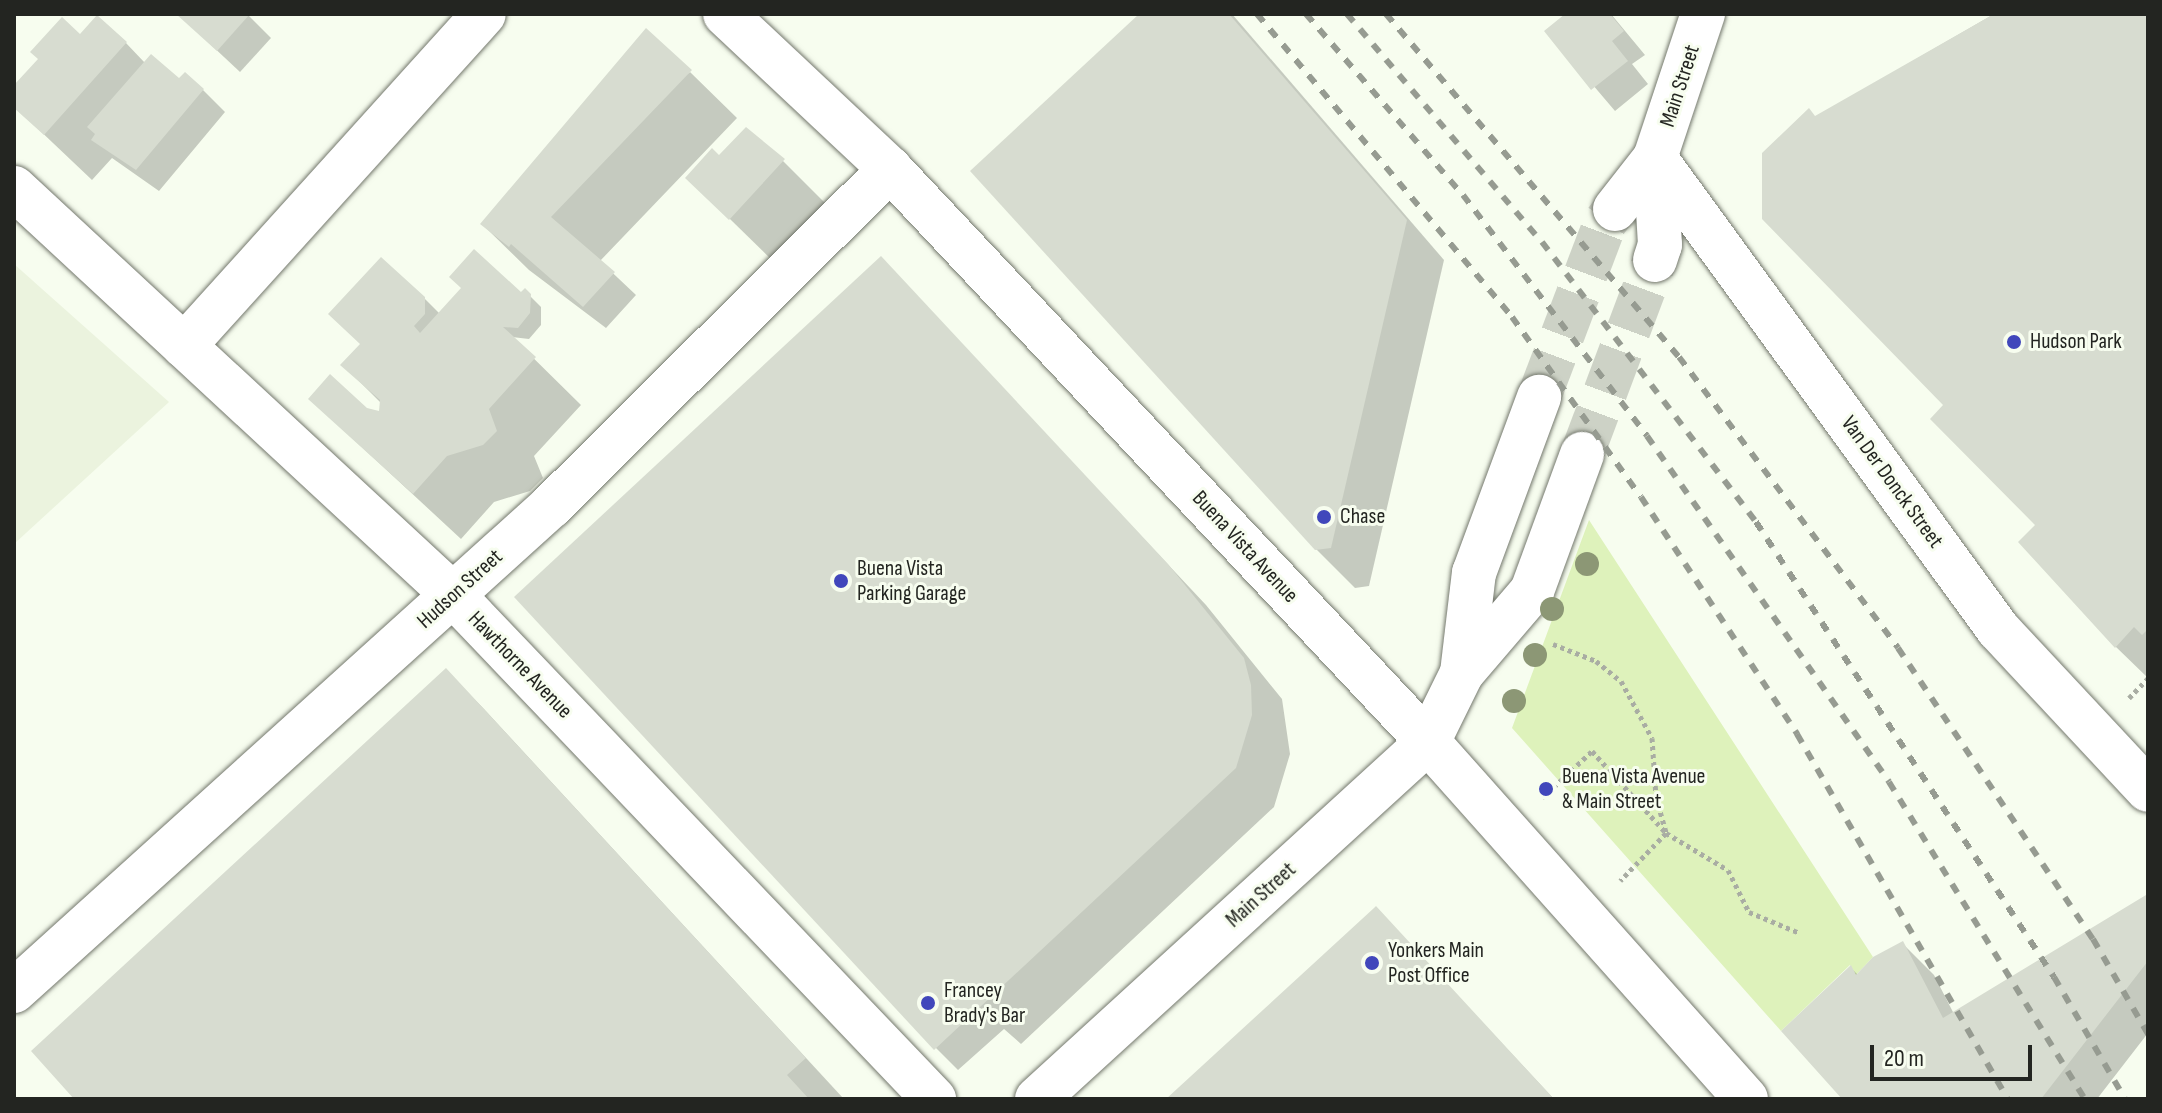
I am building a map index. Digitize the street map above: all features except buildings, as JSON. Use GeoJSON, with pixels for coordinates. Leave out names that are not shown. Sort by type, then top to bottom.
{"type":"FeatureCollection","features":[{"type":"Feature","properties":{"kind":"street"},"geometry":{"type":"LineString","coordinates":[[184,346],[484,14]]}},
{"type":"Feature","properties":{"kind":"street","name":"Buena Vista Avenue"},"geometry":{"type":"LineString","coordinates":[[725,14],[890,169],[1428,742],[1583,918],[1721,1091]]}},
{"type":"Feature","properties":{"kind":"street","name":"Main Street"},"geometry":{"type":"LineString","coordinates":[[1615,209],[1655,158],[1703,14]]}},
{"type":"Feature","properties":{"kind":"street","name":"Main Street"},"geometry":{"type":"LineString","coordinates":[[1655,158],[1660,245],[1655,260]]}},
{"type":"Feature","properties":{"kind":"street","name":"Van Der Donck Street"},"geometry":{"type":"LineString","coordinates":[[1655,158],[1998,629],[2148,790]]}},
{"type":"Feature","properties":{"kind":"street","name":"Hudson Street"},"geometry":{"type":"LineString","coordinates":[[14,991],[551,506],[890,169]]}},
{"type":"Feature","properties":{"kind":"street","name":"Hawthorne Avenue"},"geometry":{"type":"LineString","coordinates":[[14,188],[453,595],[934,1099]]}},
{"type":"Feature","properties":{"kind":"street","name":"Main Street"},"geometry":{"type":"LineString","coordinates":[[1462,673],[1474,573],[1539,397]]}},
{"type":"Feature","properties":{"kind":"street","name":"Main Street"},"geometry":{"type":"LineString","coordinates":[[1037,1099],[1428,742],[1462,673],[1532,591],[1582,454]]}},
{"type":"Feature","properties":{"kind":"path"},"geometry":{"type":"LineString","coordinates":[[1504,623],[1596,661],[1621,681],[1652,738],[1656,797],[1666,833]]}},
{"type":"Feature","properties":{"kind":"path"},"geometry":{"type":"LineString","coordinates":[[1507,832],[1592,751],[1666,833],[1728,870],[1749,912],[1800,933]]}},
{"type":"Feature","properties":{"kind":"path"},"geometry":{"type":"LineString","coordinates":[[1583,918],[1666,833]]}},
{"type":"Feature","properties":{"kind":"shaded area"},"geometry":{"type":"Polygon","coordinates":[[[14,264],[169,402],[14,544],[14,264]]]}},
{"type":"Feature","properties":{"kind":"green space"},"geometry":{"type":"Polygon","coordinates":[[[1589,520],[1873,957],[1856,975],[1850,965],[1781,1031],[1512,728],[1589,520]]]}},
{"type":"Feature","properties":{"kind":"tunnel"},"geometry":{"type":"LineString","coordinates":[[1539,397],[1606,221],[1615,209]]}},
{"type":"Feature","properties":{"kind":"tunnel"},"geometry":{"type":"LineString","coordinates":[[1582,454],[1655,260]]}},
{"type":"Feature","properties":{"kind":"railway"},"geometry":{"type":"LineString","coordinates":[[1257,14],[1512,317],[1641,497],[1797,734],[2008,1099]]}},
{"type":"Feature","properties":{"kind":"railway"},"geometry":{"type":"LineString","coordinates":[[1306,14],[1463,195],[1647,436],[1889,782],[2085,1099]]}},
{"type":"Feature","properties":{"kind":"railway"},"geometry":{"type":"LineString","coordinates":[[1347,14],[1542,242],[1756,522],[2054,977],[2125,1099]]}},
{"type":"Feature","properties":{"kind":"railway"},"geometry":{"type":"LineString","coordinates":[[1386,14],[1679,357],[1898,648],[2093,939],[2148,1034]]}},
{"type":"Feature","properties":{"kind":"place","name":"Hudson Park"},"geometry":{"type":"Point","coordinates":[2014,342]}},
{"type":"Feature","properties":{"kind":"place","name":"Chase"},"geometry":{"type":"Point","coordinates":[1324,517]}},
{"type":"Feature","properties":{"kind":"place","name":"Buena Vista Parking Garage"},"geometry":{"type":"Point","coordinates":[841,581]}},
{"type":"Feature","properties":{"kind":"place","name":"Buena Vista Avenue & Main Street"},"geometry":{"type":"Point","coordinates":[1546,789]}},
{"type":"Feature","properties":{"kind":"place","name":"Yonkers Main Post Office"},"geometry":{"type":"Point","coordinates":[1372,963]}},
{"type":"Feature","properties":{"kind":"place","name":"Francey Brady's Bar"},"geometry":{"type":"Point","coordinates":[928,1003]}}]}
